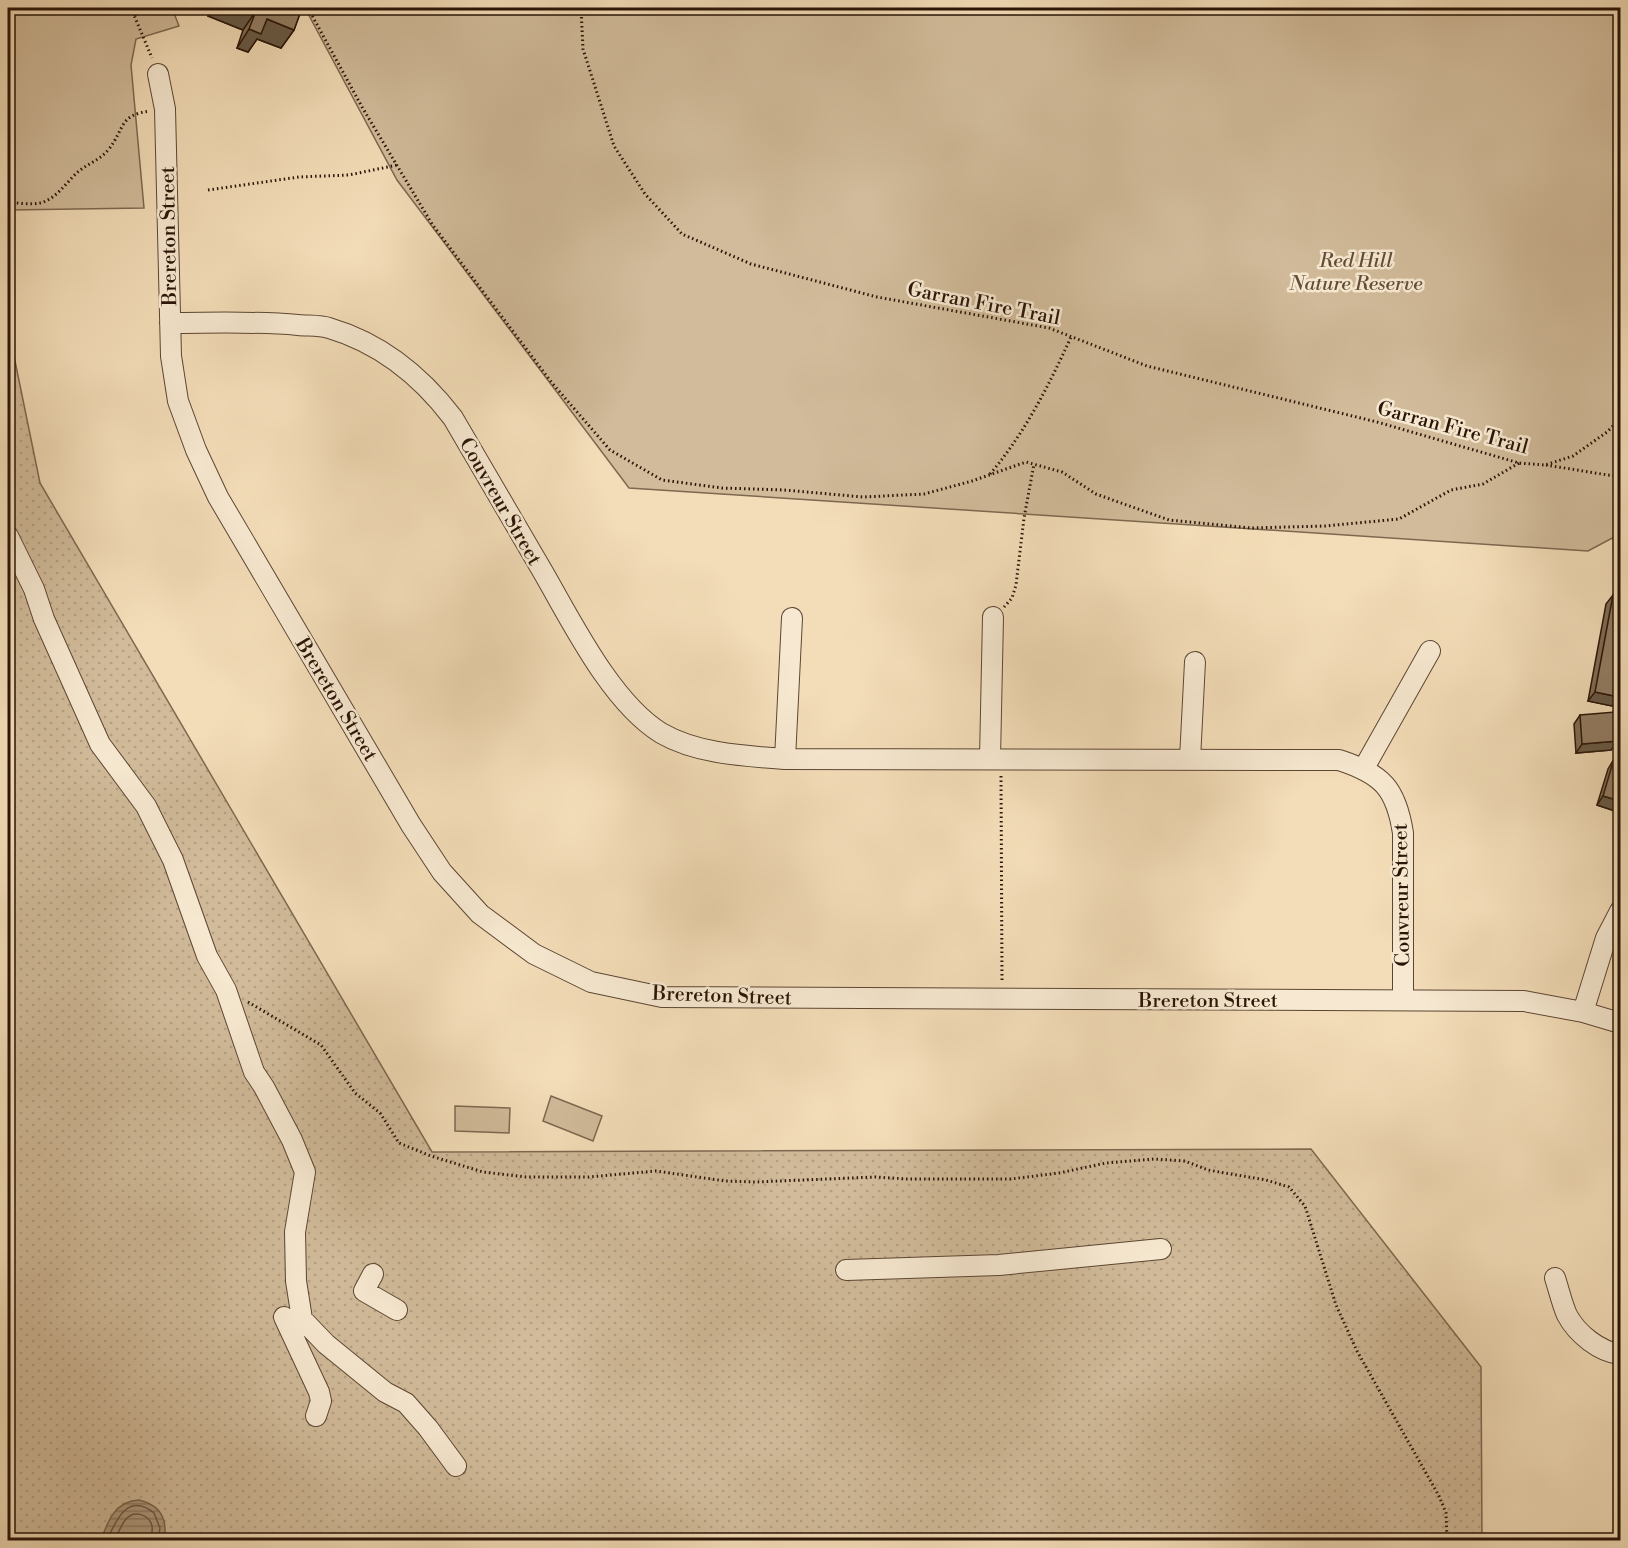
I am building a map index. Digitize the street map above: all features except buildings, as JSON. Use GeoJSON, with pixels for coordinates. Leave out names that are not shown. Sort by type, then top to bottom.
{"type":"FeatureCollection","features":[{"type":"Feature","properties":{"kind":"street","name":"Brereton Street"},"geometry":{"type":"LineString","coordinates":[[158,74],[165,109],[171,356],[178,401],[196,450],[219,497],[411,825],[442,873],[480,914],[534,954],[591,982],[662,997],[1524,1001],[1583,1012],[1620,1023]]}},
{"type":"Feature","properties":{"kind":"street","name":"Couvreur Street"},"geometry":{"type":"LineString","coordinates":[[170,323],[267,322],[328,327],[373,345],[409,370],[436,396],[453,418],[593,659],[633,710],[662,733],[702,749],[741,756],[785,759],[1339,760],[1364,768],[1385,784],[1399,807],[1402,824],[1403,1000]]}},
{"type":"Feature","properties":{"kind":"street"},"geometry":{"type":"LineString","coordinates":[[8,536],[34,589],[44,619],[100,744],[146,806],[173,860],[207,956],[226,990],[254,1072],[292,1140],[305,1172],[295,1232],[296,1281],[302,1319],[326,1344],[385,1392],[406,1403],[456,1466]]}},
{"type":"Feature","properties":{"kind":"street"},"geometry":{"type":"LineString","coordinates":[[993,617],[996,758]]}},
{"type":"Feature","properties":{"kind":"street"},"geometry":{"type":"LineString","coordinates":[[785,759],[792,618]]}},
{"type":"Feature","properties":{"kind":"street"},"geometry":{"type":"LineString","coordinates":[[1364,768],[1430,651]]}},
{"type":"Feature","properties":{"kind":"street"},"geometry":{"type":"LineString","coordinates":[[1190,759],[1195,662]]}},
{"type":"Feature","properties":{"kind":"street"},"geometry":{"type":"LineString","coordinates":[[1583,1012],[1606,938],[1620,911]]}},
{"type":"Feature","properties":{"kind":"street"},"geometry":{"type":"LineString","coordinates":[[846,1270],[999,1265],[1161,1249]]}},
{"type":"Feature","properties":{"kind":"street"},"geometry":{"type":"LineString","coordinates":[[373,1274],[364,1291],[397,1310]]}},
{"type":"Feature","properties":{"kind":"street"},"geometry":{"type":"LineString","coordinates":[[1555,1278],[1568,1316],[1586,1337],[1608,1352],[1620,1354]]}},
{"type":"Feature","properties":{"kind":"street"},"geometry":{"type":"LineString","coordinates":[[284,1317],[319,1392],[321,1401],[316,1416]]}},
{"type":"Feature","properties":{"kind":"path"},"geometry":{"type":"LineString","coordinates":[[131,8],[158,74]]}},
{"type":"Feature","properties":{"kind":"path"},"geometry":{"type":"LineString","coordinates":[[135,18],[136,8]]}},
{"type":"Feature","properties":{"kind":"path"},"geometry":{"type":"LineString","coordinates":[[308,8],[362,107],[432,224],[552,383],[610,450],[662,480],[722,488],[784,490],[863,497],[924,495],[989,476],[1026,462],[1062,472],[1096,494],[1169,520],[1251,528],[1325,526],[1399,519],[1450,490],[1483,484],[1519,463]]}},
{"type":"Feature","properties":{"kind":"path","name":"Garran Fire Trail"},"geometry":{"type":"LineString","coordinates":[[581,8],[583,49],[614,146],[645,194],[682,234],[751,264],[877,297],[1049,328],[1147,366],[1377,422],[1519,463],[1545,465],[1573,456],[1607,432],[1620,419]]}},
{"type":"Feature","properties":{"kind":"path"},"geometry":{"type":"LineString","coordinates":[[8,202],[41,203],[51,197],[81,169],[101,158],[115,140],[126,119],[137,113],[155,111]]}},
{"type":"Feature","properties":{"kind":"path"},"geometry":{"type":"LineString","coordinates":[[208,190],[299,177],[349,175],[397,165]]}},
{"type":"Feature","properties":{"kind":"path"},"geometry":{"type":"LineString","coordinates":[[989,476],[1008,453],[1054,374],[1071,337]]}},
{"type":"Feature","properties":{"kind":"path"},"geometry":{"type":"LineString","coordinates":[[993,617],[1012,598],[1016,585],[1024,518],[1034,464]]}},
{"type":"Feature","properties":{"kind":"path"},"geometry":{"type":"LineString","coordinates":[[1545,465],[1620,477]]}},
{"type":"Feature","properties":{"kind":"path"},"geometry":{"type":"LineString","coordinates":[[996,758],[1002,999]]}},
{"type":"Feature","properties":{"kind":"path"},"geometry":{"type":"LineString","coordinates":[[226,990],[321,1045],[355,1093],[380,1113],[399,1143],[483,1172],[526,1177],[589,1177],[656,1171],[719,1180],[756,1182],[875,1177],[1011,1179],[1059,1173],[1106,1163],[1154,1159],[1185,1161],[1208,1170],[1266,1180],[1289,1187],[1305,1206],[1336,1305],[1357,1351],[1439,1496],[1446,1513],[1447,1540]]}},
{"type":"Feature","properties":{"kind":"green space"},"geometry":{"type":"Polygon","coordinates":[[[8,8],[172,8],[179,26],[136,39],[131,65],[144,208],[8,210],[8,8]]]}},
{"type":"Feature","properties":{"kind":"green space","name":"Red Hill Nature Reserve"},"geometry":{"type":"Polygon","coordinates":[[[305,8],[1620,8],[1620,534],[1588,551],[629,488],[397,180],[305,8]]]}},
{"type":"Feature","properties":{"kind":"green space"},"geometry":{"type":"Polygon","coordinates":[[[8,327],[40,483],[432,1152],[1311,1149],[1481,1367],[1482,1540],[8,1540],[8,327]]]}},
{"type":"Feature","properties":{"kind":"green space"},"geometry":{"type":"Polygon","coordinates":[[[551,1096],[602,1116],[593,1141],[543,1121],[551,1096]]]}},
{"type":"Feature","properties":{"kind":"green space"},"geometry":{"type":"Polygon","coordinates":[[[455,1106],[510,1108],[509,1133],[455,1131],[455,1106]]]}},
{"type":"Feature","properties":{"kind":"water"},"geometry":{"type":"Polygon","coordinates":[[[139,1500],[152,1505],[161,1514],[165,1526],[164,1540],[101,1540],[110,1519],[118,1508],[131,1501],[139,1500]]]}}]}
